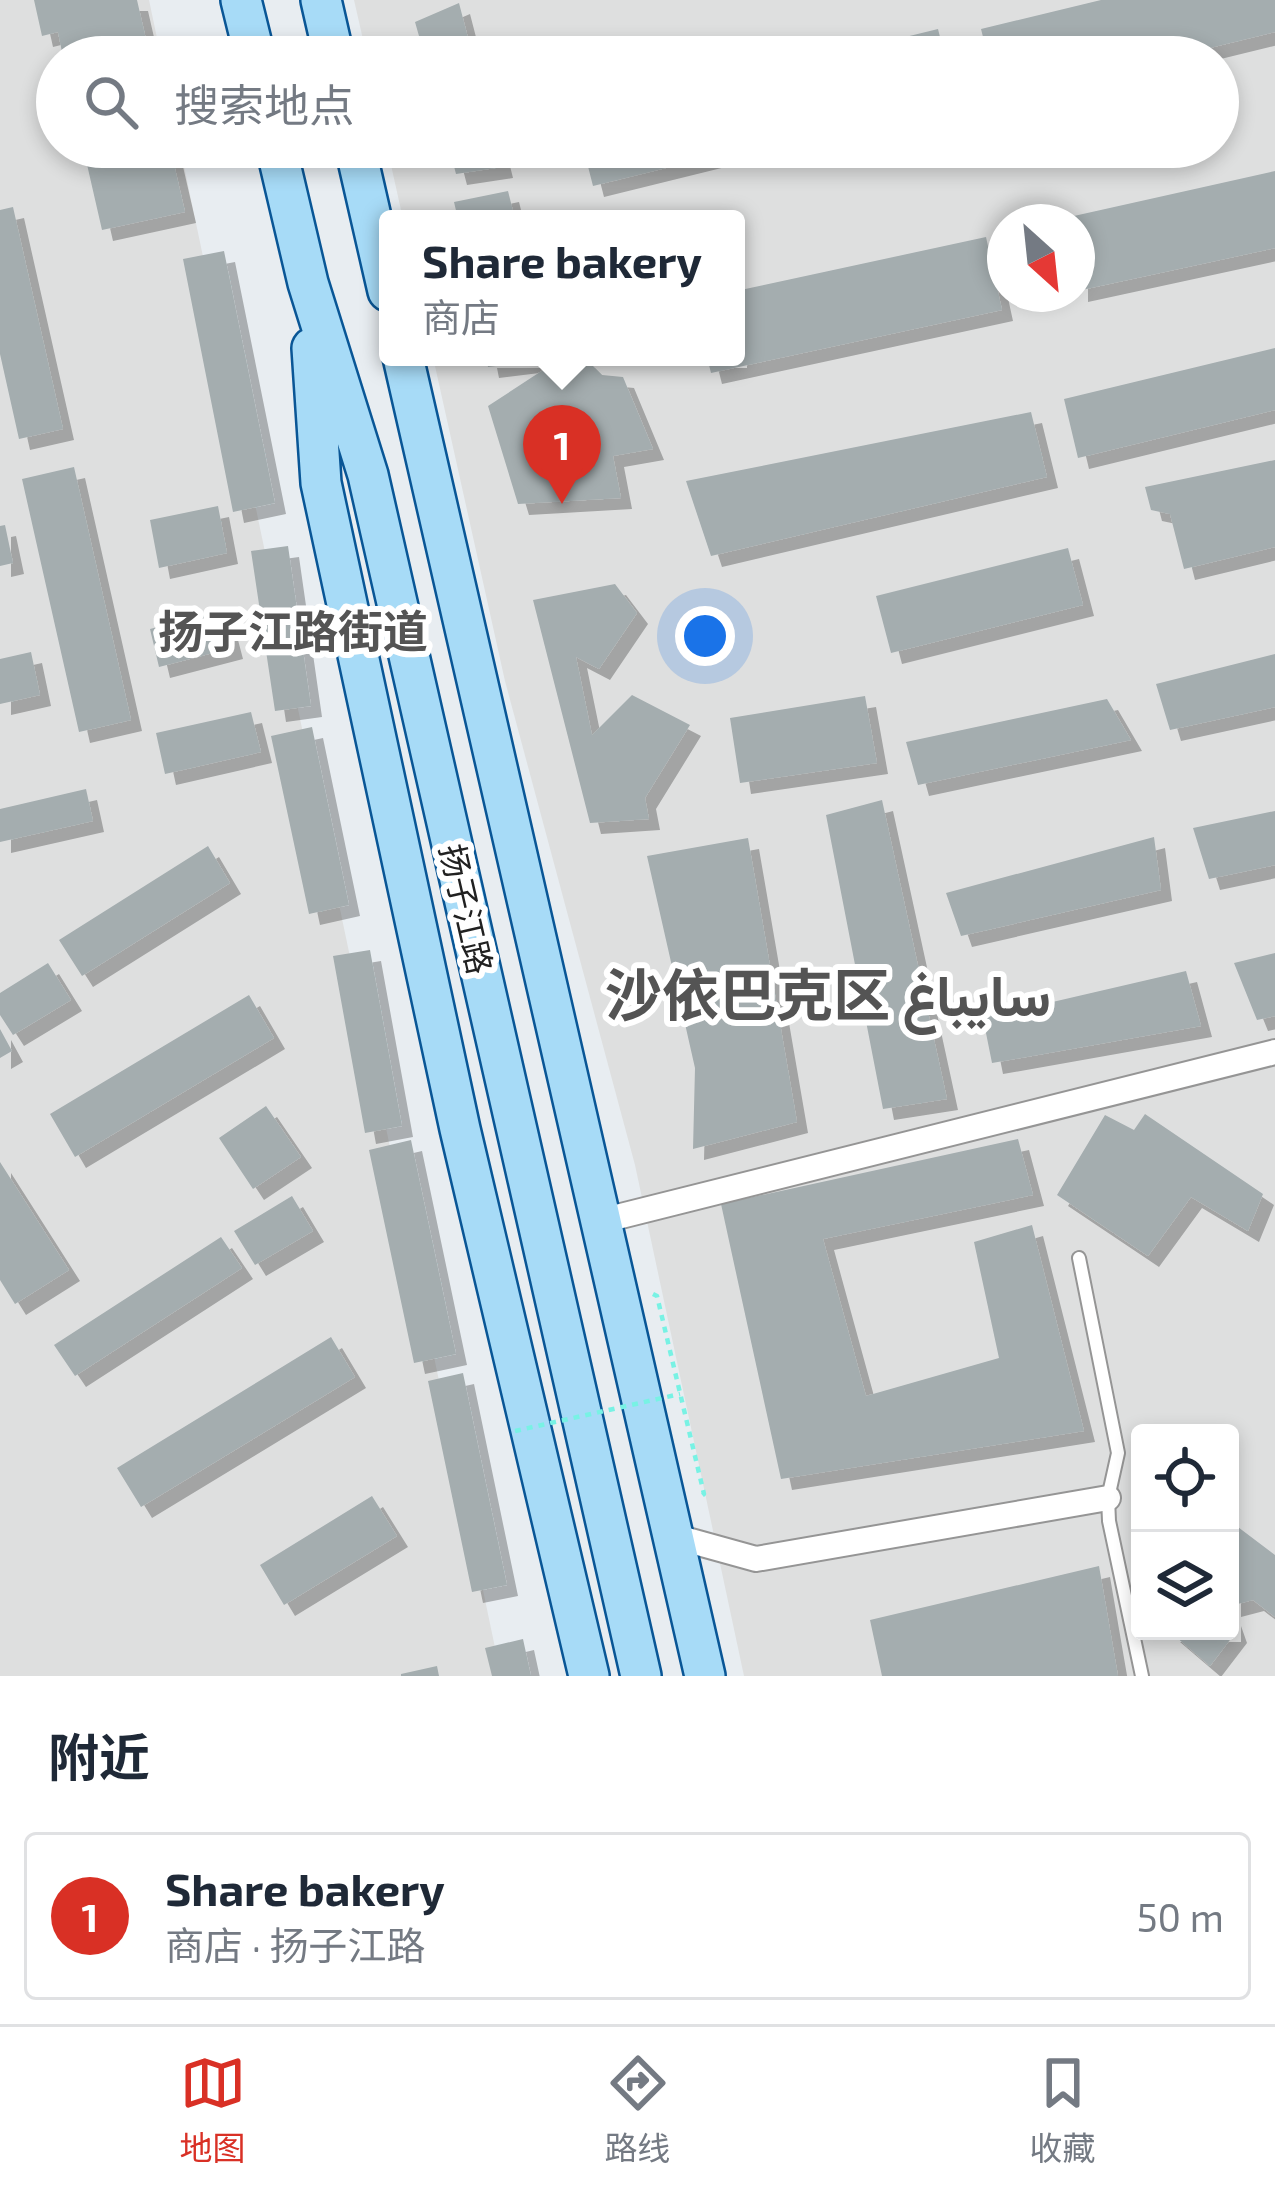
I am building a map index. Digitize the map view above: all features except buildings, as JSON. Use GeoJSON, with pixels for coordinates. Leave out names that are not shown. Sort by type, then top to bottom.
{"type":"FeatureCollection","features":[{"type":"Feature","properties":{"kind":"main road"},"geometry":{"type":"LineString","coordinates":[[242,0],[250,36]]}},
{"type":"Feature","properties":{"kind":"main road"},"geometry":{"type":"LineString","coordinates":[[321,0],[329,36]]}},
{"type":"Feature","properties":{"kind":"main road","name":"扬子江路"},"geometry":{"type":"LineString","coordinates":[[281,168],[308,283],[368,475],[641,1676]]}},
{"type":"Feature","properties":{"kind":"main road"},"geometry":{"type":"LineString","coordinates":[[360,168],[379,252]]}},
{"type":"Feature","properties":{"kind":"main road"},"geometry":{"type":"LineString","coordinates":[[308,283],[321,483],[460,1130],[589,1676]]}},
{"type":"Feature","properties":{"kind":"main road","name":"扬子江路"},"geometry":{"type":"LineString","coordinates":[[405,366],[705,1676]]}},
{"type":"Feature","properties":{"kind":"street"},"geometry":{"type":"LineString","coordinates":[[601,1221],[1275,1052]]}},
{"type":"Feature","properties":{"kind":"street"},"geometry":{"type":"LineString","coordinates":[[673,1536],[756,1558],[1108,1498]]}},
{"type":"Feature","properties":{"kind":"lane"},"geometry":{"type":"LineString","coordinates":[[1079,1258],[1118,1453],[1108,1498],[1109,1521],[1142,1676]]}},
{"type":"Feature","properties":{"kind":"path"},"geometry":{"type":"LineString","coordinates":[[515,1431],[680,1394]]}},
{"type":"Feature","properties":{"kind":"shaded area"},"geometry":{"type":"Polygon","coordinates":[[[0,0],[149,0],[157,36],[36,36],[36,168],[184,168],[501,1676],[0,1676],[0,0]]]}},
{"type":"Feature","properties":{"kind":"shaded area"},"geometry":{"type":"Polygon","coordinates":[[[354,0],[1275,0],[1275,1676],[744,1676],[635,1165],[505,681],[435,366],[745,366],[745,210],[401,210],[392,168],[1239,168],[1239,36],[362,36],[354,0]]]}},
{"type":"Feature","properties":{"kind":"place","name":"Share bakery"},"geometry":{"type":"Point","coordinates":[562,504]}},
{"type":"Feature","properties":{"kind":"district","name":"扬子江路街道"},"geometry":{"type":"Point","coordinates":[293,630]}},
{"type":"Feature","properties":{"kind":"district","name":"沙依巴克区 سايباغ"},"geometry":{"type":"Point","coordinates":[828,993]}}]}
